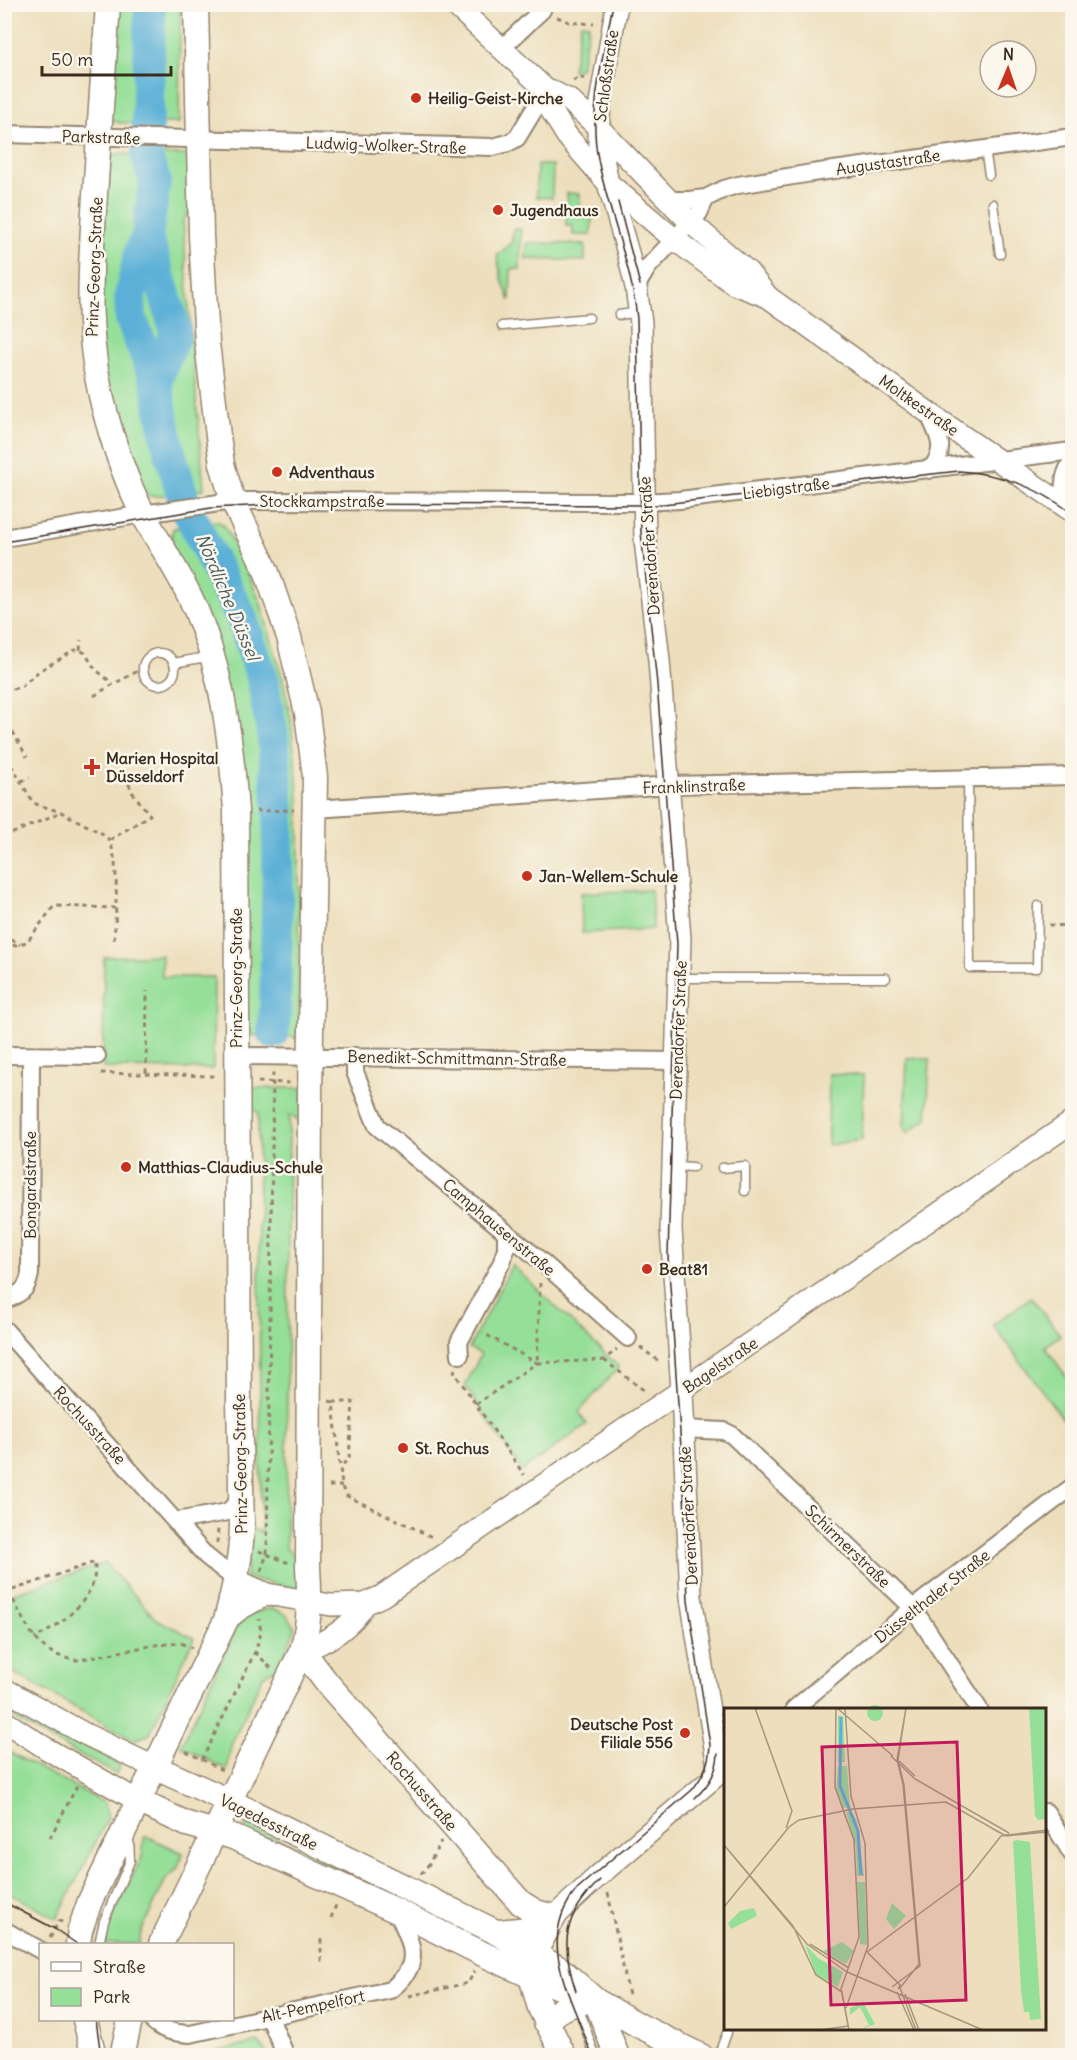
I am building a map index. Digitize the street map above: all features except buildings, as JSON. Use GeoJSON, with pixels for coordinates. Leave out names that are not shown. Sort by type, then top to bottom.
{"type":"FeatureCollection","features":[{"type":"Feature","properties":{"kind":"main road","name":"Prinz-Georg-Straße"},"geometry":{"type":"LineString","coordinates":[[78,1943],[90,1901],[226,1620],[242,1542],[236,811],[228,726],[212,656],[155,513],[129,484],[107,419],[92,349],[89,299],[108,4]]}},
{"type":"Feature","properties":{"kind":"main road"},"geometry":{"type":"LineString","coordinates":[[161,1943],[302,1650],[308,1628],[310,1602],[308,1567],[321,1401],[306,810],[311,743],[297,664],[266,570],[222,503],[222,464],[207,343],[198,140],[196,4]]}},
{"type":"Feature","properties":{"kind":"main road","name":"Rochusstraße"},"geometry":{"type":"LineString","coordinates":[[302,1650],[327,1683],[521,1904],[536,1912],[554,1917]]}},
{"type":"Feature","properties":{"kind":"main road","name":"Vagedesstraße"},"geometry":{"type":"LineString","coordinates":[[154,1767],[229,1801],[494,1931],[532,1965]]}},
{"type":"Feature","properties":{"kind":"main road","name":"Vagedesstraße"},"geometry":{"type":"LineString","coordinates":[[133,1811],[233,1837],[397,1911],[480,1960],[532,1965]]}},
{"type":"Feature","properties":{"kind":"main road"},"geometry":{"type":"LineString","coordinates":[[554,1917],[532,1965],[533,1990],[546,2022],[564,2055]]}},
{"type":"Feature","properties":{"kind":"main road"},"geometry":{"type":"LineString","coordinates":[[532,1965],[581,1998],[696,2053]]}},
{"type":"Feature","properties":{"kind":"main road"},"geometry":{"type":"LineString","coordinates":[[546,2022],[558,2011],[581,1998]]}},
{"type":"Feature","properties":{"kind":"main road"},"geometry":{"type":"LineString","coordinates":[[581,1998],[617,2055]]}},
{"type":"Feature","properties":{"kind":"main road"},"geometry":{"type":"LineString","coordinates":[[86,2021],[94,2055]]}},
{"type":"Feature","properties":{"kind":"main road"},"geometry":{"type":"LineString","coordinates":[[122,2055],[130,2021]]}},
{"type":"Feature","properties":{"kind":"main road"},"geometry":{"type":"LineString","coordinates":[[659,2055],[696,2053]]}},
{"type":"Feature","properties":{"kind":"street","name":"Moltkestraße"},"geometry":{"type":"LineString","coordinates":[[454,4],[546,90],[569,100],[598,127],[690,222],[748,272],[768,297]]}},
{"type":"Feature","properties":{"kind":"street","name":"Schloßstraße"},"geometry":{"type":"LineString","coordinates":[[608,183],[598,127],[617,4]]}},
{"type":"Feature","properties":{"kind":"street"},"geometry":{"type":"LineString","coordinates":[[501,49],[543,7]]}},
{"type":"Feature","properties":{"kind":"street","name":"Ludwig-Wolker-Straße"},"geometry":{"type":"LineString","coordinates":[[198,140],[494,147],[508,144],[517,138],[546,90]]}},
{"type":"Feature","properties":{"kind":"street","name":"Moltkestraße"},"geometry":{"type":"LineString","coordinates":[[546,90],[548,105],[553,116],[567,136],[608,183],[674,239],[734,284],[768,297],[927,412],[1070,509]]}},
{"type":"Feature","properties":{"kind":"street"},"geometry":{"type":"LineString","coordinates":[[561,125],[576,130],[598,127]]}},
{"type":"Feature","properties":{"kind":"street","name":"Parkstraße"},"geometry":{"type":"LineString","coordinates":[[4,134],[198,140]]}},
{"type":"Feature","properties":{"kind":"street","name":"Augustastraße"},"geometry":{"type":"LineString","coordinates":[[664,194],[706,198],[738,185],[1072,137]]}},
{"type":"Feature","properties":{"kind":"street"},"geometry":{"type":"LineString","coordinates":[[608,183],[631,181],[646,190],[664,194]]}},
{"type":"Feature","properties":{"kind":"street","name":"Derendorfer Straße"},"geometry":{"type":"LineString","coordinates":[[608,183],[636,287],[630,313],[645,540],[659,660],[680,939],[677,1061],[683,1166],[672,1259],[682,1391],[691,1597],[722,1770]]}},
{"type":"Feature","properties":{"kind":"street"},"geometry":{"type":"LineString","coordinates":[[636,287],[648,267],[699,213],[706,198]]}},
{"type":"Feature","properties":{"kind":"street"},"geometry":{"type":"LineString","coordinates":[[927,412],[939,437],[941,448],[939,459],[929,470]]}},
{"type":"Feature","properties":{"kind":"street","name":"Liebigstraße"},"geometry":{"type":"LineString","coordinates":[[644,502],[680,500],[1072,451]]}},
{"type":"Feature","properties":{"kind":"street"},"geometry":{"type":"LineString","coordinates":[[1070,509],[1063,490],[1063,483],[1072,461]]}},
{"type":"Feature","properties":{"kind":"street","name":"Stockkampstraße"},"geometry":{"type":"LineString","coordinates":[[4,538],[222,503],[644,502]]}},
{"type":"Feature","properties":{"kind":"street","name":"Franklinstraße"},"geometry":{"type":"LineString","coordinates":[[306,810],[669,786],[1072,776]]}},
{"type":"Feature","properties":{"kind":"street"},"geometry":{"type":"LineString","coordinates":[[4,1055],[97,1056]]}},
{"type":"Feature","properties":{"kind":"street","name":"Bongardstraße"},"geometry":{"type":"LineString","coordinates":[[4,1301],[20,1294],[28,1286],[30,1274],[31,1056]]}},
{"type":"Feature","properties":{"kind":"street","name":"Benedikt-Schmittmann-Straße"},"geometry":{"type":"LineString","coordinates":[[237,1056],[677,1061]]}},
{"type":"Feature","properties":{"kind":"street","name":"Camphausenstraße"},"geometry":{"type":"LineString","coordinates":[[355,1056],[355,1072],[378,1126],[541,1261],[628,1338]]}},
{"type":"Feature","properties":{"kind":"street","name":"Bagelstraße"},"geometry":{"type":"LineString","coordinates":[[310,1602],[332,1605],[365,1604],[382,1596],[1072,1122]]}},
{"type":"Feature","properties":{"kind":"street"},"geometry":{"type":"LineString","coordinates":[[460,1355],[459,1342],[502,1262],[507,1234]]}},
{"type":"Feature","properties":{"kind":"street","name":"Rochusstraße"},"geometry":{"type":"LineString","coordinates":[[4,1329],[206,1557],[236,1580],[267,1594],[310,1602]]}},
{"type":"Feature","properties":{"kind":"street","name":"Schirmerstraße"},"geometry":{"type":"LineString","coordinates":[[684,1430],[724,1431],[732,1436],[913,1608],[978,1708]]}},
{"type":"Feature","properties":{"kind":"street","name":"Düsselthaler Straße"},"geometry":{"type":"LineString","coordinates":[[795,1708],[913,1608],[1072,1487]]}},
{"type":"Feature","properties":{"kind":"street"},"geometry":{"type":"LineString","coordinates":[[176,1521],[194,1517],[216,1524],[241,1498]]}},
{"type":"Feature","properties":{"kind":"street"},"geometry":{"type":"LineString","coordinates":[[226,1620],[267,1594]]}},
{"type":"Feature","properties":{"kind":"street","name":"Bagelstraße"},"geometry":{"type":"LineString","coordinates":[[302,1650],[317,1646],[338,1632],[357,1618],[365,1604]]}},
{"type":"Feature","properties":{"kind":"street","name":"Vagedesstraße"},"geometry":{"type":"LineString","coordinates":[[4,1689],[85,1734],[154,1767]]}},
{"type":"Feature","properties":{"kind":"street","name":"Vagedesstraße"},"geometry":{"type":"LineString","coordinates":[[4,1721],[85,1771],[133,1811]]}},
{"type":"Feature","properties":{"kind":"street"},"geometry":{"type":"LineString","coordinates":[[494,1931],[523,1928],[554,1917],[722,1770]]}},
{"type":"Feature","properties":{"kind":"street"},"geometry":{"type":"LineString","coordinates":[[1047,1814],[1072,1854]]}},
{"type":"Feature","properties":{"kind":"street"},"geometry":{"type":"LineString","coordinates":[[390,1990],[409,1971],[412,1954],[408,1936],[397,1911]]}},
{"type":"Feature","properties":{"kind":"street"},"geometry":{"type":"LineString","coordinates":[[4,1930],[39,1944]]}},
{"type":"Feature","properties":{"kind":"street","name":"Alt-Pempelfort"},"geometry":{"type":"LineString","coordinates":[[154,2021],[165,2030],[190,2034],[390,1990]]}},
{"type":"Feature","properties":{"kind":"street"},"geometry":{"type":"LineString","coordinates":[[269,2016],[286,2055]]}},
{"type":"Feature","properties":{"kind":"lane"},"geometry":{"type":"LineString","coordinates":[[985,149],[989,175]]}},
{"type":"Feature","properties":{"kind":"lane"},"geometry":{"type":"LineString","coordinates":[[993,204],[1000,254]]}},
{"type":"Feature","properties":{"kind":"lane"},"geometry":{"type":"LineString","coordinates":[[502,326],[589,318]]}},
{"type":"Feature","properties":{"kind":"lane"},"geometry":{"type":"LineString","coordinates":[[156,652],[168,655],[174,663],[174,676],[161,685],[149,682],[144,675],[143,668],[146,659],[156,652]]}},
{"type":"Feature","properties":{"kind":"lane"},"geometry":{"type":"LineString","coordinates":[[174,663],[212,656]]}},
{"type":"Feature","properties":{"kind":"lane"},"geometry":{"type":"LineString","coordinates":[[968,778],[970,968],[1037,969],[1038,906]]}},
{"type":"Feature","properties":{"kind":"lane"},"geometry":{"type":"LineString","coordinates":[[680,978],[886,978]]}},
{"type":"Feature","properties":{"kind":"lane"},"geometry":{"type":"LineString","coordinates":[[722,1168],[745,1166],[745,1191]]}},
{"type":"Feature","properties":{"kind":"lane"},"geometry":{"type":"LineString","coordinates":[[99,1943],[104,1921],[130,1861],[133,1811]]}},
{"type":"Feature","properties":{"kind":"lane"},"geometry":{"type":"LineString","coordinates":[[581,1998],[595,2055]]}},
{"type":"Feature","properties":{"kind":"lane"},"geometry":{"type":"LineString","coordinates":[[718,2055],[727,2033]]}},
{"type":"Feature","properties":{"kind":"path"},"geometry":{"type":"LineString","coordinates":[[543,7],[569,22],[612,27]]}},
{"type":"Feature","properties":{"kind":"path"},"geometry":{"type":"LineString","coordinates":[[80,650],[81,640]]}},
{"type":"Feature","properties":{"kind":"path"},"geometry":{"type":"LineString","coordinates":[[4,692],[22,686],[39,671],[75,650],[85,653],[95,669],[112,683]]}},
{"type":"Feature","properties":{"kind":"path"},"geometry":{"type":"LineString","coordinates":[[94,696],[112,683],[123,680],[143,668]]}},
{"type":"Feature","properties":{"kind":"path"},"geometry":{"type":"LineString","coordinates":[[4,716],[27,757]]}},
{"type":"Feature","properties":{"kind":"path"},"geometry":{"type":"LineString","coordinates":[[4,759],[13,768],[36,804],[61,812],[105,835],[110,840],[115,857],[114,943]]}},
{"type":"Feature","properties":{"kind":"path"},"geometry":{"type":"LineString","coordinates":[[21,781],[30,778]]}},
{"type":"Feature","properties":{"kind":"path"},"geometry":{"type":"LineString","coordinates":[[110,840],[150,815],[132,792],[127,779]]}},
{"type":"Feature","properties":{"kind":"path"},"geometry":{"type":"LineString","coordinates":[[253,811],[306,810]]}},
{"type":"Feature","properties":{"kind":"path"},"geometry":{"type":"LineString","coordinates":[[4,837],[61,812]]}},
{"type":"Feature","properties":{"kind":"path"},"geometry":{"type":"LineString","coordinates":[[4,948],[27,942],[54,906],[115,908]]}},
{"type":"Feature","properties":{"kind":"path"},"geometry":{"type":"LineString","coordinates":[[1049,926],[1072,926]]}},
{"type":"Feature","properties":{"kind":"path"},"geometry":{"type":"LineString","coordinates":[[4,934],[21,945]]}},
{"type":"Feature","properties":{"kind":"path"},"geometry":{"type":"LineString","coordinates":[[146,1074],[147,991]]}},
{"type":"Feature","properties":{"kind":"path"},"geometry":{"type":"LineString","coordinates":[[91,1073],[213,1076],[222,1082],[273,1083]]}},
{"type":"Feature","properties":{"kind":"path"},"geometry":{"type":"LineString","coordinates":[[537,1364],[541,1261]]}},
{"type":"Feature","properties":{"kind":"path"},"geometry":{"type":"LineString","coordinates":[[468,1325],[537,1364]]}},
{"type":"Feature","properties":{"kind":"path"},"geometry":{"type":"LineString","coordinates":[[476,1404],[537,1364],[604,1360],[628,1338],[667,1367],[680,1366]]}},
{"type":"Feature","properties":{"kind":"path"},"geometry":{"type":"LineString","coordinates":[[460,1355],[454,1372],[536,1492]]}},
{"type":"Feature","properties":{"kind":"path"},"geometry":{"type":"LineString","coordinates":[[604,1360],[650,1395]]}},
{"type":"Feature","properties":{"kind":"path"},"geometry":{"type":"LineString","coordinates":[[340,1468],[349,1458],[352,1402],[321,1401],[340,1468],[345,1495],[423,1533]]}},
{"type":"Feature","properties":{"kind":"path"},"geometry":{"type":"LineString","coordinates":[[334,1486],[342,1486]]}},
{"type":"Feature","properties":{"kind":"path"},"geometry":{"type":"LineString","coordinates":[[216,1524],[242,1542],[298,1567],[308,1567]]}},
{"type":"Feature","properties":{"kind":"path"},"geometry":{"type":"LineString","coordinates":[[214,1563],[216,1524]]}},
{"type":"Feature","properties":{"kind":"path"},"geometry":{"type":"LineString","coordinates":[[33,1638],[46,1633],[84,1601],[93,1583],[95,1562],[7,1593],[33,1638],[53,1654],[65,1659],[77,1660],[136,1648],[181,1643],[209,1656]]}},
{"type":"Feature","properties":{"kind":"path"},"geometry":{"type":"LineString","coordinates":[[180,1749],[226,1772]]}},
{"type":"Feature","properties":{"kind":"path"},"geometry":{"type":"LineString","coordinates":[[50,1838],[85,1771]]}},
{"type":"Feature","properties":{"kind":"path"},"geometry":{"type":"LineString","coordinates":[[408,1890],[429,1864],[450,1823]]}},
{"type":"Feature","properties":{"kind":"path"},"geometry":{"type":"LineString","coordinates":[[597,1877],[607,1888],[630,2001],[622,2016]]}},
{"type":"Feature","properties":{"kind":"path"},"geometry":{"type":"LineString","coordinates":[[46,1943],[59,1921]]}},
{"type":"Feature","properties":{"kind":"path"},"geometry":{"type":"LineString","coordinates":[[321,1939],[321,1964]]}},
{"type":"Feature","properties":{"kind":"path"},"geometry":{"type":"LineString","coordinates":[[390,1990],[400,1998],[468,1983],[480,1960]]}},
{"type":"Feature","properties":{"kind":"green space"},"geometry":{"type":"Polygon","coordinates":[[[114,5],[180,5],[179,123],[119,123],[108,119],[114,5]]]}},
{"type":"Feature","properties":{"kind":"green space"},"geometry":{"type":"Polygon","coordinates":[[[581,23],[589,24],[581,67],[574,71],[572,70],[581,23]]]}},
{"type":"Feature","properties":{"kind":"green space"},"geometry":{"type":"Polygon","coordinates":[[[118,154],[190,155],[192,209],[183,220],[204,489],[158,496],[141,496],[100,357],[104,157],[118,154]]]}},
{"type":"Feature","properties":{"kind":"green space"},"geometry":{"type":"Polygon","coordinates":[[[537,165],[553,165],[552,198],[536,197],[537,165]]]}},
{"type":"Feature","properties":{"kind":"green space"},"geometry":{"type":"Polygon","coordinates":[[[567,193],[580,194],[579,216],[592,217],[591,235],[573,235],[573,226],[566,226],[567,193]]]}},
{"type":"Feature","properties":{"kind":"green space"},"geometry":{"type":"Polygon","coordinates":[[[513,229],[521,229],[520,269],[511,269],[510,301],[502,280],[497,256],[512,242],[513,229]]]}},
{"type":"Feature","properties":{"kind":"green space"},"geometry":{"type":"Polygon","coordinates":[[[527,243],[585,244],[585,261],[526,259],[527,243]]]}},
{"type":"Feature","properties":{"kind":"green space"},"geometry":{"type":"Polygon","coordinates":[[[217,521],[224,525],[260,601],[283,680],[291,720],[299,800],[299,1029],[296,1037],[242,1035],[243,811],[171,549],[174,528],[217,521]]]}},
{"type":"Feature","properties":{"kind":"green space"},"geometry":{"type":"Polygon","coordinates":[[[651,890],[653,929],[582,933],[581,893],[651,890]]]}},
{"type":"Feature","properties":{"kind":"green space"},"geometry":{"type":"Polygon","coordinates":[[[162,955],[162,977],[214,977],[213,1069],[103,1068],[104,957],[162,955]]]}},
{"type":"Feature","properties":{"kind":"green space"},"geometry":{"type":"Polygon","coordinates":[[[907,1058],[930,1059],[927,1119],[907,1133],[904,1127],[907,1058]]]}},
{"type":"Feature","properties":{"kind":"green space"},"geometry":{"type":"Polygon","coordinates":[[[829,1074],[864,1075],[862,1140],[828,1145],[829,1074]]]}},
{"type":"Feature","properties":{"kind":"green space"},"geometry":{"type":"Polygon","coordinates":[[[244,1088],[303,1088],[302,1123],[289,1115],[286,1548],[298,1558],[303,1591],[246,1577],[248,1526],[261,1533],[258,1113],[244,1102],[244,1088]]]}},
{"type":"Feature","properties":{"kind":"green space"},"geometry":{"type":"Polygon","coordinates":[[[512,1265],[619,1367],[579,1412],[587,1424],[522,1471],[465,1386],[481,1354],[469,1348],[512,1265]]]}},
{"type":"Feature","properties":{"kind":"green space"},"geometry":{"type":"Polygon","coordinates":[[[1031,1297],[1060,1335],[1045,1347],[1072,1384],[1072,1431],[993,1325],[1031,1297]]]}},
{"type":"Feature","properties":{"kind":"green space"},"geometry":{"type":"Polygon","coordinates":[[[105,1563],[156,1619],[194,1638],[149,1735],[133,1740],[5,1666],[5,1596],[105,1563]]]}},
{"type":"Feature","properties":{"kind":"green space"},"geometry":{"type":"Polygon","coordinates":[[[268,1609],[278,1610],[285,1614],[295,1629],[279,1666],[263,1676],[231,1745],[227,1770],[181,1746],[238,1624],[252,1614],[268,1609]]]}},
{"type":"Feature","properties":{"kind":"green space"},"geometry":{"type":"Polygon","coordinates":[[[4,1700],[120,1765],[116,1774],[40,1734],[5,1712],[4,1700]]]}},
{"type":"Feature","properties":{"kind":"green space"},"geometry":{"type":"Polygon","coordinates":[[[5,1750],[105,1803],[108,1818],[57,1919],[5,1891],[5,1750]]]}},
{"type":"Feature","properties":{"kind":"green space"},"geometry":{"type":"Polygon","coordinates":[[[247,1824],[481,1936],[478,1941],[242,1833],[247,1824]]]}},
{"type":"Feature","properties":{"kind":"green space"},"geometry":{"type":"Polygon","coordinates":[[[146,1836],[183,1853],[177,1869],[166,1879],[141,1932],[139,1943],[102,1943],[142,1857],[146,1836]]]}},
{"type":"Feature","properties":{"kind":"green space"},"geometry":{"type":"Polygon","coordinates":[[[258,2042],[269,2055],[202,2055],[258,2042]]]}},
{"type":"Feature","properties":{"kind":"waterway","name":"Nördliche Düssel"},"geometry":{"type":"LineString","coordinates":[[150,4],[147,157],[155,181],[147,237],[140,252],[130,297],[131,319],[156,381],[169,450],[186,507],[241,617],[262,677],[273,737],[279,812],[273,1033]]}},
{"type":"Feature","properties":{"kind":"waterway","name":"Nördliche Düssel"},"geometry":{"type":"LineString","coordinates":[[147,237],[175,328],[174,337],[156,381]]}},
{"type":"Feature","properties":{"kind":"tram line"},"geometry":{"type":"LineString","coordinates":[[592,2056],[561,1971],[557,1950],[558,1929],[565,1908],[578,1888],[692,1790],[705,1769],[710,1745],[688,1601],[684,1492],[668,1256],[677,944],[657,684],[641,532],[637,319],[630,278],[602,179],[595,140],[598,81],[613,4]]}},
{"type":"Feature","properties":{"kind":"tram line"},"geometry":{"type":"LineString","coordinates":[[618,202],[640,285]]}},
{"type":"Feature","properties":{"kind":"tram line"},"geometry":{"type":"LineString","coordinates":[[4,542],[211,508],[284,504],[654,505],[959,471],[990,475],[1019,483],[1046,496],[1072,513]]}},
{"type":"Feature","properties":{"kind":"tram line"},"geometry":{"type":"LineString","coordinates":[[695,1798],[711,1778],[718,1754]]}},
{"type":"Feature","properties":{"kind":"tram line"},"geometry":{"type":"LineString","coordinates":[[576,1991],[568,1958],[568,1931],[578,1906],[600,1880]]}},
{"type":"Feature","properties":{"kind":"tram line"},"geometry":{"type":"LineString","coordinates":[[4,1902],[55,1929],[76,1943]]}},
{"type":"Feature","properties":{"kind":"tram line"},"geometry":{"type":"LineString","coordinates":[[96,2021],[101,2056]]}},
{"type":"Feature","properties":{"kind":"place","name":"Heilig-Geist-Kirche"},"geometry":{"type":"Point","coordinates":[416,98]}},
{"type":"Feature","properties":{"kind":"place","name":"Jugendhaus"},"geometry":{"type":"Point","coordinates":[498,210]}},
{"type":"Feature","properties":{"kind":"place","name":"Adventhaus"},"geometry":{"type":"Point","coordinates":[277,472]}},
{"type":"Feature","properties":{"kind":"place","name":"Marien Hospital Düsseldorf"},"geometry":{"type":"Point","coordinates":[92,767]}},
{"type":"Feature","properties":{"kind":"place","name":"Jan-Wellem-Schule"},"geometry":{"type":"Point","coordinates":[527,876]}},
{"type":"Feature","properties":{"kind":"place","name":"Matthias-Claudius-Schule"},"geometry":{"type":"Point","coordinates":[126,1167]}},
{"type":"Feature","properties":{"kind":"place","name":"Beat81"},"geometry":{"type":"Point","coordinates":[647,1269]}},
{"type":"Feature","properties":{"kind":"place","name":"St. Rochus"},"geometry":{"type":"Point","coordinates":[403,1448]}},
{"type":"Feature","properties":{"kind":"place","name":"Deutsche Post Filiale 556"},"geometry":{"type":"Point","coordinates":[685,1733]}}]}
